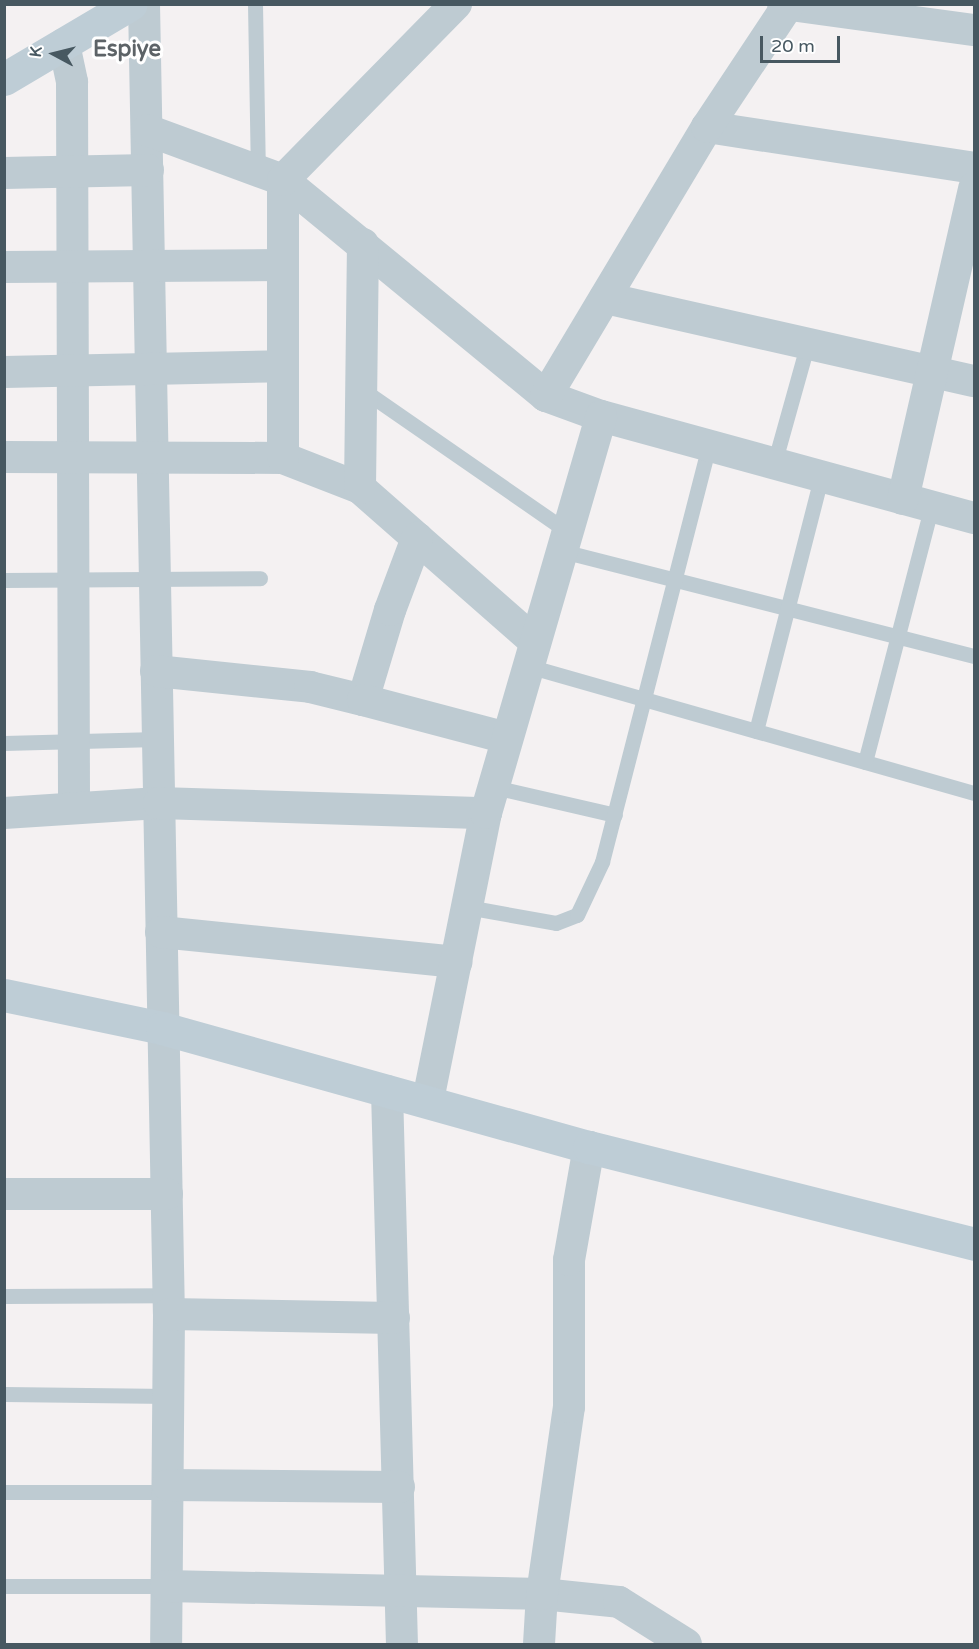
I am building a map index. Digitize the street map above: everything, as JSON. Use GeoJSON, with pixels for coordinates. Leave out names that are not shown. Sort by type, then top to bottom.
{"type":"FeatureCollection","features":[{"type":"Feature","properties":{"kind":"street"},"geometry":{"type":"LineString","coordinates":[[4,79],[131,4]]}},
{"type":"Feature","properties":{"kind":"street"},"geometry":{"type":"LineString","coordinates":[[144,4],[169,1305],[166,1644]]}},
{"type":"Feature","properties":{"kind":"street"},"geometry":{"type":"LineString","coordinates":[[271,176],[456,4]]}},
{"type":"Feature","properties":{"kind":"street"},"geometry":{"type":"LineString","coordinates":[[783,4],[975,30]]}},
{"type":"Feature","properties":{"kind":"street"},"geometry":{"type":"LineString","coordinates":[[546,396],[707,127],[788,5]]}},
{"type":"Feature","properties":{"kind":"street"},"geometry":{"type":"LineString","coordinates":[[64,44],[72,82],[76,458],[74,808]]}},
{"type":"Feature","properties":{"kind":"street"},"geometry":{"type":"LineString","coordinates":[[707,127],[975,168]]}},
{"type":"Feature","properties":{"kind":"street"},"geometry":{"type":"LineString","coordinates":[[147,130],[271,176],[363,244],[546,396],[601,416],[975,518]]}},
{"type":"Feature","properties":{"kind":"street"},"geometry":{"type":"LineString","coordinates":[[4,173],[148,170]]}},
{"type":"Feature","properties":{"kind":"street"},"geometry":{"type":"LineString","coordinates":[[271,176],[282,265],[283,458]]}},
{"type":"Feature","properties":{"kind":"street"},"geometry":{"type":"LineString","coordinates":[[917,503],[931,370],[975,188]]}},
{"type":"Feature","properties":{"kind":"street"},"geometry":{"type":"LineString","coordinates":[[360,488],[363,244]]}},
{"type":"Feature","properties":{"kind":"street"},"geometry":{"type":"LineString","coordinates":[[4,267],[282,265]]}},
{"type":"Feature","properties":{"kind":"street"},"geometry":{"type":"LineString","coordinates":[[605,298],[975,381]]}},
{"type":"Feature","properties":{"kind":"street"},"geometry":{"type":"LineString","coordinates":[[4,372],[282,366]]}},
{"type":"Feature","properties":{"kind":"street"},"geometry":{"type":"LineString","coordinates":[[428,1100],[490,800],[601,416]]}},
{"type":"Feature","properties":{"kind":"street"},"geometry":{"type":"LineString","coordinates":[[4,457],[283,458],[360,488],[417,538],[531,654]]}},
{"type":"Feature","properties":{"kind":"street"},"geometry":{"type":"LineString","coordinates":[[363,700],[390,610],[417,538]]}},
{"type":"Feature","properties":{"kind":"street"},"geometry":{"type":"LineString","coordinates":[[156,671],[310,687],[507,738]]}},
{"type":"Feature","properties":{"kind":"street"},"geometry":{"type":"LineString","coordinates":[[4,813],[159,803],[490,800]]}},
{"type":"Feature","properties":{"kind":"street"},"geometry":{"type":"LineString","coordinates":[[161,932],[456,962]]}},
{"type":"Feature","properties":{"kind":"street"},"geometry":{"type":"LineString","coordinates":[[4,995],[162,1028],[387,1091],[428,1100],[589,1147],[975,1244]]}},
{"type":"Feature","properties":{"kind":"street"},"geometry":{"type":"LineString","coordinates":[[387,1091],[402,1644]]}},
{"type":"Feature","properties":{"kind":"street"},"geometry":{"type":"LineString","coordinates":[[539,1644],[542,1594],[569,1407],[569,1260],[589,1147]]}},
{"type":"Feature","properties":{"kind":"street"},"geometry":{"type":"LineString","coordinates":[[4,1194],[167,1194]]}},
{"type":"Feature","properties":{"kind":"street"},"geometry":{"type":"LineString","coordinates":[[169,1305],[394,1318]]}},
{"type":"Feature","properties":{"kind":"street"},"geometry":{"type":"LineString","coordinates":[[168,1489],[399,1487]]}},
{"type":"Feature","properties":{"kind":"street"},"geometry":{"type":"LineString","coordinates":[[166,1586],[542,1594],[618,1602],[686,1644]]}},
{"type":"Feature","properties":{"kind":"lane"},"geometry":{"type":"LineString","coordinates":[[255,4],[271,176]]}},
{"type":"Feature","properties":{"kind":"lane"},"geometry":{"type":"LineString","coordinates":[[774,464],[808,342]]}},
{"type":"Feature","properties":{"kind":"lane"},"geometry":{"type":"LineString","coordinates":[[363,390],[565,542],[674,580],[975,656]]}},
{"type":"Feature","properties":{"kind":"lane"},"geometry":{"type":"LineString","coordinates":[[467,907],[556,923],[572,920],[602,862],[646,699],[709,446]]}},
{"type":"Feature","properties":{"kind":"lane"},"geometry":{"type":"LineString","coordinates":[[756,731],[821,477]]}},
{"type":"Feature","properties":{"kind":"lane"},"geometry":{"type":"LineString","coordinates":[[865,762],[897,636],[917,503]]}},
{"type":"Feature","properties":{"kind":"lane"},"geometry":{"type":"LineString","coordinates":[[4,580],[260,578]]}},
{"type":"Feature","properties":{"kind":"lane"},"geometry":{"type":"LineString","coordinates":[[531,654],[646,699],[975,794]]}},
{"type":"Feature","properties":{"kind":"lane"},"geometry":{"type":"LineString","coordinates":[[4,743],[158,739]]}},
{"type":"Feature","properties":{"kind":"lane"},"geometry":{"type":"LineString","coordinates":[[490,800],[615,815]]}},
{"type":"Feature","properties":{"kind":"lane"},"geometry":{"type":"LineString","coordinates":[[4,1296],[169,1305]]}},
{"type":"Feature","properties":{"kind":"lane"},"geometry":{"type":"LineString","coordinates":[[4,1394],[169,1396]]}},
{"type":"Feature","properties":{"kind":"lane"},"geometry":{"type":"LineString","coordinates":[[4,1492],[168,1489]]}},
{"type":"Feature","properties":{"kind":"lane"},"geometry":{"type":"LineString","coordinates":[[4,1586],[166,1586]]}},
{"type":"Feature","properties":{"kind":"district","name":"Espiye"},"geometry":{"type":"Point","coordinates":[127,50]}}]}
